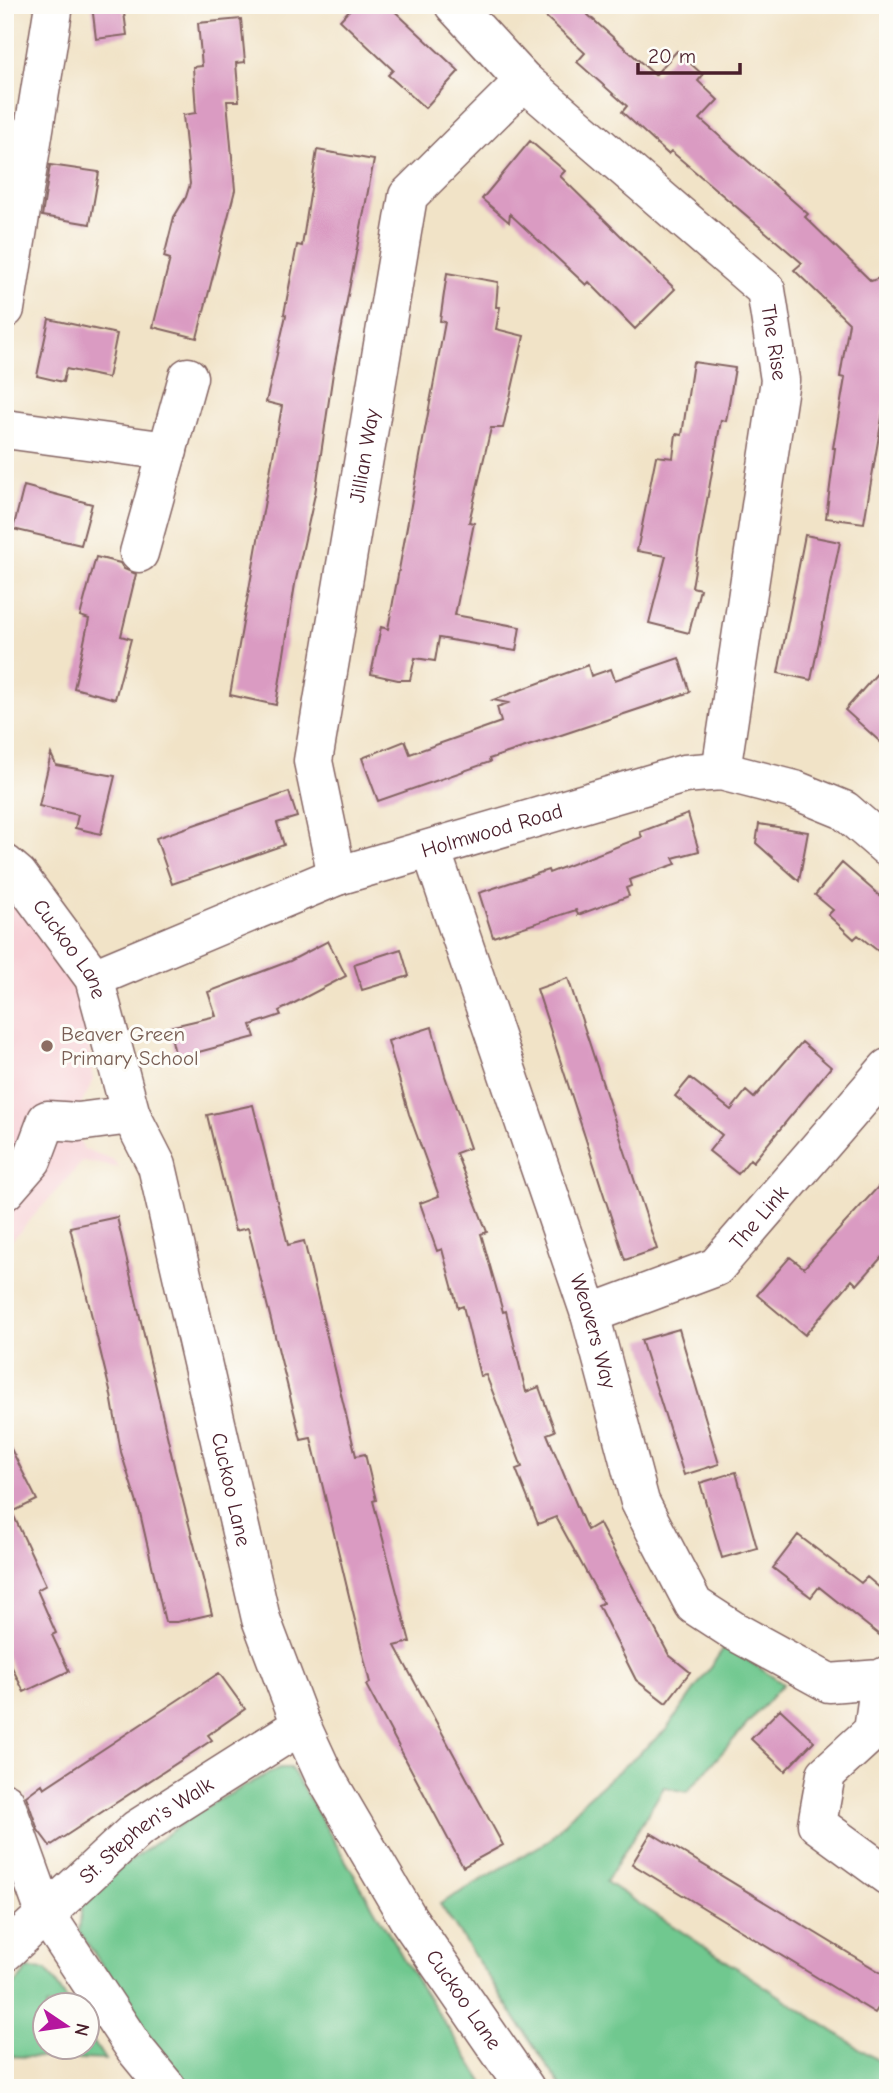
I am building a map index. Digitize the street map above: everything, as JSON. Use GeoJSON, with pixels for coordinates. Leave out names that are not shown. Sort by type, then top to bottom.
{"type":"FeatureCollection","features":[{"type":"Feature","properties":{"kind":"street"},"geometry":{"type":"LineString","coordinates":[[5,309],[21,125],[54,5]]}},
{"type":"Feature","properties":{"kind":"street","name":"The Rise"},"geometry":{"type":"LineString","coordinates":[[454,5],[524,80],[766,290],[780,380],[722,771]]}},
{"type":"Feature","properties":{"kind":"street","name":"Jillian Way"},"geometry":{"type":"LineString","coordinates":[[337,876],[313,761],[408,196],[524,80]]}},
{"type":"Feature","properties":{"kind":"street"},"geometry":{"type":"LineString","coordinates":[[139,553],[188,377]]}},
{"type":"Feature","properties":{"kind":"street"},"geometry":{"type":"LineString","coordinates":[[5,429],[168,451]]}},
{"type":"Feature","properties":{"kind":"street","name":"Holmwood Road"},"geometry":{"type":"LineString","coordinates":[[94,978],[337,876],[684,774],[722,771],[823,800],[844,810],[888,848]]}},
{"type":"Feature","properties":{"kind":"street","name":"Weavers Way"},"geometry":{"type":"LineString","coordinates":[[431,849],[590,1314],[640,1502],[694,1605],[734,1631],[829,1683],[884,1677]]}},
{"type":"Feature","properties":{"kind":"street","name":"Cuckoo Lane"},"geometry":{"type":"LineString","coordinates":[[5,864],[18,875],[94,978],[131,1115],[157,1166],[261,1619],[301,1725],[324,1775],[409,1920],[525,2088]]}},
{"type":"Feature","properties":{"kind":"street","name":"The Link"},"geometry":{"type":"LineString","coordinates":[[590,1314],[716,1267],[888,1068]]}},
{"type":"Feature","properties":{"kind":"street"},"geometry":{"type":"LineString","coordinates":[[5,1191],[32,1160],[47,1121],[78,1122],[131,1115]]}},
{"type":"Feature","properties":{"kind":"street"},"geometry":{"type":"LineString","coordinates":[[884,1677],[873,1731],[826,1773],[817,1824],[888,1876]]}},
{"type":"Feature","properties":{"kind":"street","name":"St. Stephen's Walk"},"geometry":{"type":"LineString","coordinates":[[5,1952],[137,1829],[301,1725]]}},
{"type":"Feature","properties":{"kind":"street"},"geometry":{"type":"LineString","coordinates":[[5,1802],[45,1913],[135,2049],[167,2088]]}},
{"type":"Feature","properties":{"kind":"shaded area","name":"Beaver Green Primary School"},"geometry":{"type":"Polygon","coordinates":[[[5,887],[19,901],[85,1009],[93,1082],[78,1110],[78,1137],[84,1149],[112,1159],[120,1168],[83,1161],[5,1248],[5,887]]]}},
{"type":"Feature","properties":{"kind":"green space"},"geometry":{"type":"Polygon","coordinates":[[[726,1645],[783,1684],[687,1792],[664,1787],[606,1882],[888,2067],[888,2088],[562,2088],[440,1904],[548,1841],[587,1798],[666,1730],[726,1645]]]}},
{"type":"Feature","properties":{"kind":"green space"},"geometry":{"type":"Polygon","coordinates":[[[279,1768],[290,1768],[294,1773],[412,1973],[487,2088],[185,2088],[79,1931],[82,1905],[98,1885],[200,1810],[279,1768]]]}},
{"type":"Feature","properties":{"kind":"green space"},"geometry":{"type":"Polygon","coordinates":[[[28,1969],[47,1970],[61,1992],[32,1992],[32,2057],[5,2056],[5,1996],[28,1969]]]}},
{"type":"Feature","properties":{"kind":"building"},"geometry":{"type":"Polygon","coordinates":[[[92,5],[123,5],[127,35],[96,39],[92,5]]]}},
{"type":"Feature","properties":{"kind":"building"},"geometry":{"type":"Polygon","coordinates":[[[354,5],[388,5],[459,71],[425,108],[388,75],[393,70],[340,20],[354,5]]]}},
{"type":"Feature","properties":{"kind":"building"},"geometry":{"type":"Polygon","coordinates":[[[533,5],[577,5],[655,75],[677,51],[703,75],[698,81],[718,100],[700,119],[808,214],[805,217],[871,281],[888,275],[888,383],[864,523],[826,518],[833,448],[845,378],[840,377],[849,323],[794,270],[802,263],[671,151],[668,154],[622,112],[627,106],[577,62],[585,53],[533,5]]]}},
{"type":"Feature","properties":{"kind":"building"},"geometry":{"type":"Polygon","coordinates":[[[241,19],[245,62],[236,63],[239,101],[227,101],[235,190],[197,338],[153,327],[170,259],[164,257],[174,217],[190,184],[183,115],[196,113],[193,67],[202,66],[198,23],[241,19]]]}},
{"type":"Feature","properties":{"kind":"building"},"geometry":{"type":"Polygon","coordinates":[[[530,141],[565,171],[560,176],[675,289],[635,329],[589,282],[586,285],[510,214],[509,222],[482,199],[530,141]]]}},
{"type":"Feature","properties":{"kind":"building"},"geometry":{"type":"Polygon","coordinates":[[[317,150],[374,160],[333,373],[315,494],[295,584],[276,705],[230,695],[282,406],[266,402],[286,315],[284,314],[297,245],[302,246],[317,150]]]}},
{"type":"Feature","properties":{"kind":"building"},"geometry":{"type":"Polygon","coordinates":[[[50,165],[99,172],[90,224],[42,216],[50,165]]]}},
{"type":"Feature","properties":{"kind":"building"},"geometry":{"type":"Polygon","coordinates":[[[447,273],[498,282],[496,307],[500,307],[496,329],[524,336],[503,428],[491,428],[469,522],[474,523],[455,615],[520,627],[516,651],[439,638],[435,661],[415,658],[410,680],[398,680],[371,674],[381,627],[388,629],[445,322],[440,321],[447,273]]]}},
{"type":"Feature","properties":{"kind":"building"},"geometry":{"type":"Polygon","coordinates":[[[49,319],[117,334],[108,378],[66,369],[63,382],[37,376],[49,319]]]}},
{"type":"Feature","properties":{"kind":"building"},"geometry":{"type":"Polygon","coordinates":[[[693,362],[735,368],[726,421],[721,420],[692,587],[700,589],[689,633],[649,623],[666,556],[637,551],[656,456],[673,458],[676,434],[682,435],[693,362]]]}},
{"type":"Feature","properties":{"kind":"building"},"geometry":{"type":"Polygon","coordinates":[[[24,486],[92,504],[81,545],[13,529],[24,486]]]}},
{"type":"Feature","properties":{"kind":"building"},"geometry":{"type":"Polygon","coordinates":[[[805,535],[840,542],[811,680],[778,673],[805,535]]]}},
{"type":"Feature","properties":{"kind":"building"},"geometry":{"type":"Polygon","coordinates":[[[96,557],[120,563],[124,569],[136,574],[121,636],[131,639],[115,699],[74,688],[89,619],[80,616],[96,557]]]}},
{"type":"Feature","properties":{"kind":"building"},"geometry":{"type":"Polygon","coordinates":[[[679,658],[690,692],[489,759],[490,762],[378,801],[362,758],[405,741],[410,754],[501,722],[497,707],[508,703],[493,700],[588,665],[591,676],[611,669],[615,680],[679,658]]]}},
{"type":"Feature","properties":{"kind":"building"},"geometry":{"type":"Polygon","coordinates":[[[888,661],[888,749],[845,710],[888,661]]]}},
{"type":"Feature","properties":{"kind":"building"},"geometry":{"type":"Polygon","coordinates":[[[51,754],[56,765],[115,776],[101,834],[75,828],[78,815],[39,806],[51,754]]]}},
{"type":"Feature","properties":{"kind":"building"},"geometry":{"type":"Polygon","coordinates":[[[289,792],[297,817],[277,823],[284,845],[172,884],[156,838],[289,792]]]}},
{"type":"Feature","properties":{"kind":"building"},"geometry":{"type":"Polygon","coordinates":[[[688,814],[699,851],[673,858],[676,864],[629,880],[631,886],[626,888],[629,896],[578,915],[576,910],[493,937],[479,893],[548,870],[549,873],[642,837],[640,832],[688,814]]]}},
{"type":"Feature","properties":{"kind":"building"},"geometry":{"type":"Polygon","coordinates":[[[759,824],[808,832],[799,881],[756,843],[759,824]]]}},
{"type":"Feature","properties":{"kind":"building"},"geometry":{"type":"Polygon","coordinates":[[[842,863],[888,903],[888,959],[858,935],[854,939],[828,915],[833,910],[815,895],[842,863]]]}},
{"type":"Feature","properties":{"kind":"building"},"geometry":{"type":"Polygon","coordinates":[[[328,941],[346,976],[279,1011],[281,1015],[251,1025],[255,1037],[176,1058],[169,1027],[216,1016],[208,992],[290,961],[328,941]]]}},
{"type":"Feature","properties":{"kind":"building"},"geometry":{"type":"Polygon","coordinates":[[[401,949],[409,976],[362,990],[354,964],[401,949]]]}},
{"type":"Feature","properties":{"kind":"building"},"geometry":{"type":"Polygon","coordinates":[[[568,978],[657,1249],[625,1260],[537,989],[568,978]]]}},
{"type":"Feature","properties":{"kind":"building"},"geometry":{"type":"Polygon","coordinates":[[[432,1027],[445,1076],[470,1148],[456,1153],[487,1232],[481,1234],[503,1312],[506,1311],[526,1392],[539,1387],[555,1431],[547,1434],[587,1530],[599,1523],[669,1655],[690,1672],[666,1703],[636,1680],[598,1605],[603,1603],[556,1517],[538,1524],[516,1469],[522,1467],[486,1375],[480,1376],[463,1306],[458,1308],[442,1249],[437,1251],[420,1203],[439,1196],[409,1114],[388,1041],[432,1027]]]}},
{"type":"Feature","properties":{"kind":"building"},"geometry":{"type":"Polygon","coordinates":[[[802,1042],[831,1067],[753,1162],[750,1159],[738,1174],[709,1151],[722,1135],[675,1096],[690,1078],[731,1110],[746,1091],[754,1098],[802,1042]]]}},
{"type":"Feature","properties":{"kind":"building"},"geometry":{"type":"Polygon","coordinates":[[[253,1105],[288,1245],[304,1241],[356,1456],[365,1454],[376,1500],[373,1501],[410,1642],[395,1646],[503,1845],[463,1867],[366,1685],[370,1683],[311,1438],[301,1440],[248,1228],[235,1231],[207,1115],[253,1105]]]}},
{"type":"Feature","properties":{"kind":"building"},"geometry":{"type":"Polygon","coordinates":[[[888,1176],[888,1250],[857,1285],[852,1280],[805,1335],[757,1295],[790,1257],[804,1268],[888,1176]]]}},
{"type":"Feature","properties":{"kind":"building"},"geometry":{"type":"Polygon","coordinates":[[[117,1217],[175,1470],[212,1614],[177,1622],[165,1622],[140,1513],[121,1452],[111,1395],[70,1227],[117,1217]]]}},
{"type":"Feature","properties":{"kind":"building"},"geometry":{"type":"Polygon","coordinates":[[[679,1329],[719,1464],[684,1475],[641,1340],[679,1329]]]}},
{"type":"Feature","properties":{"kind":"building"},"geometry":{"type":"Polygon","coordinates":[[[5,1437],[37,1500],[12,1512],[46,1585],[37,1590],[56,1633],[52,1635],[69,1671],[24,1692],[5,1653],[5,1437]]]}},
{"type":"Feature","properties":{"kind":"building"},"geometry":{"type":"Polygon","coordinates":[[[736,1472],[757,1548],[722,1558],[700,1483],[736,1472]]]}},
{"type":"Feature","properties":{"kind":"building"},"geometry":{"type":"Polygon","coordinates":[[[798,1535],[861,1583],[867,1577],[888,1595],[888,1642],[819,1587],[811,1597],[773,1568],[798,1535]]]}},
{"type":"Feature","properties":{"kind":"building"},"geometry":{"type":"Polygon","coordinates":[[[219,1673],[245,1709],[208,1735],[212,1740],[50,1846],[38,1830],[26,1796],[42,1784],[44,1788],[219,1673]]]}},
{"type":"Feature","properties":{"kind":"building"},"geometry":{"type":"Polygon","coordinates":[[[780,1709],[814,1741],[785,1771],[751,1739],[780,1709]]]}},
{"type":"Feature","properties":{"kind":"building"},"geometry":{"type":"Polygon","coordinates":[[[651,1833],[888,1977],[888,1992],[875,2013],[632,1864],[651,1833]]]}},
{"type":"Feature","properties":{"kind":"place","name":"Beaver Green Primary School"},"geometry":{"type":"Point","coordinates":[47,1046]}}]}
